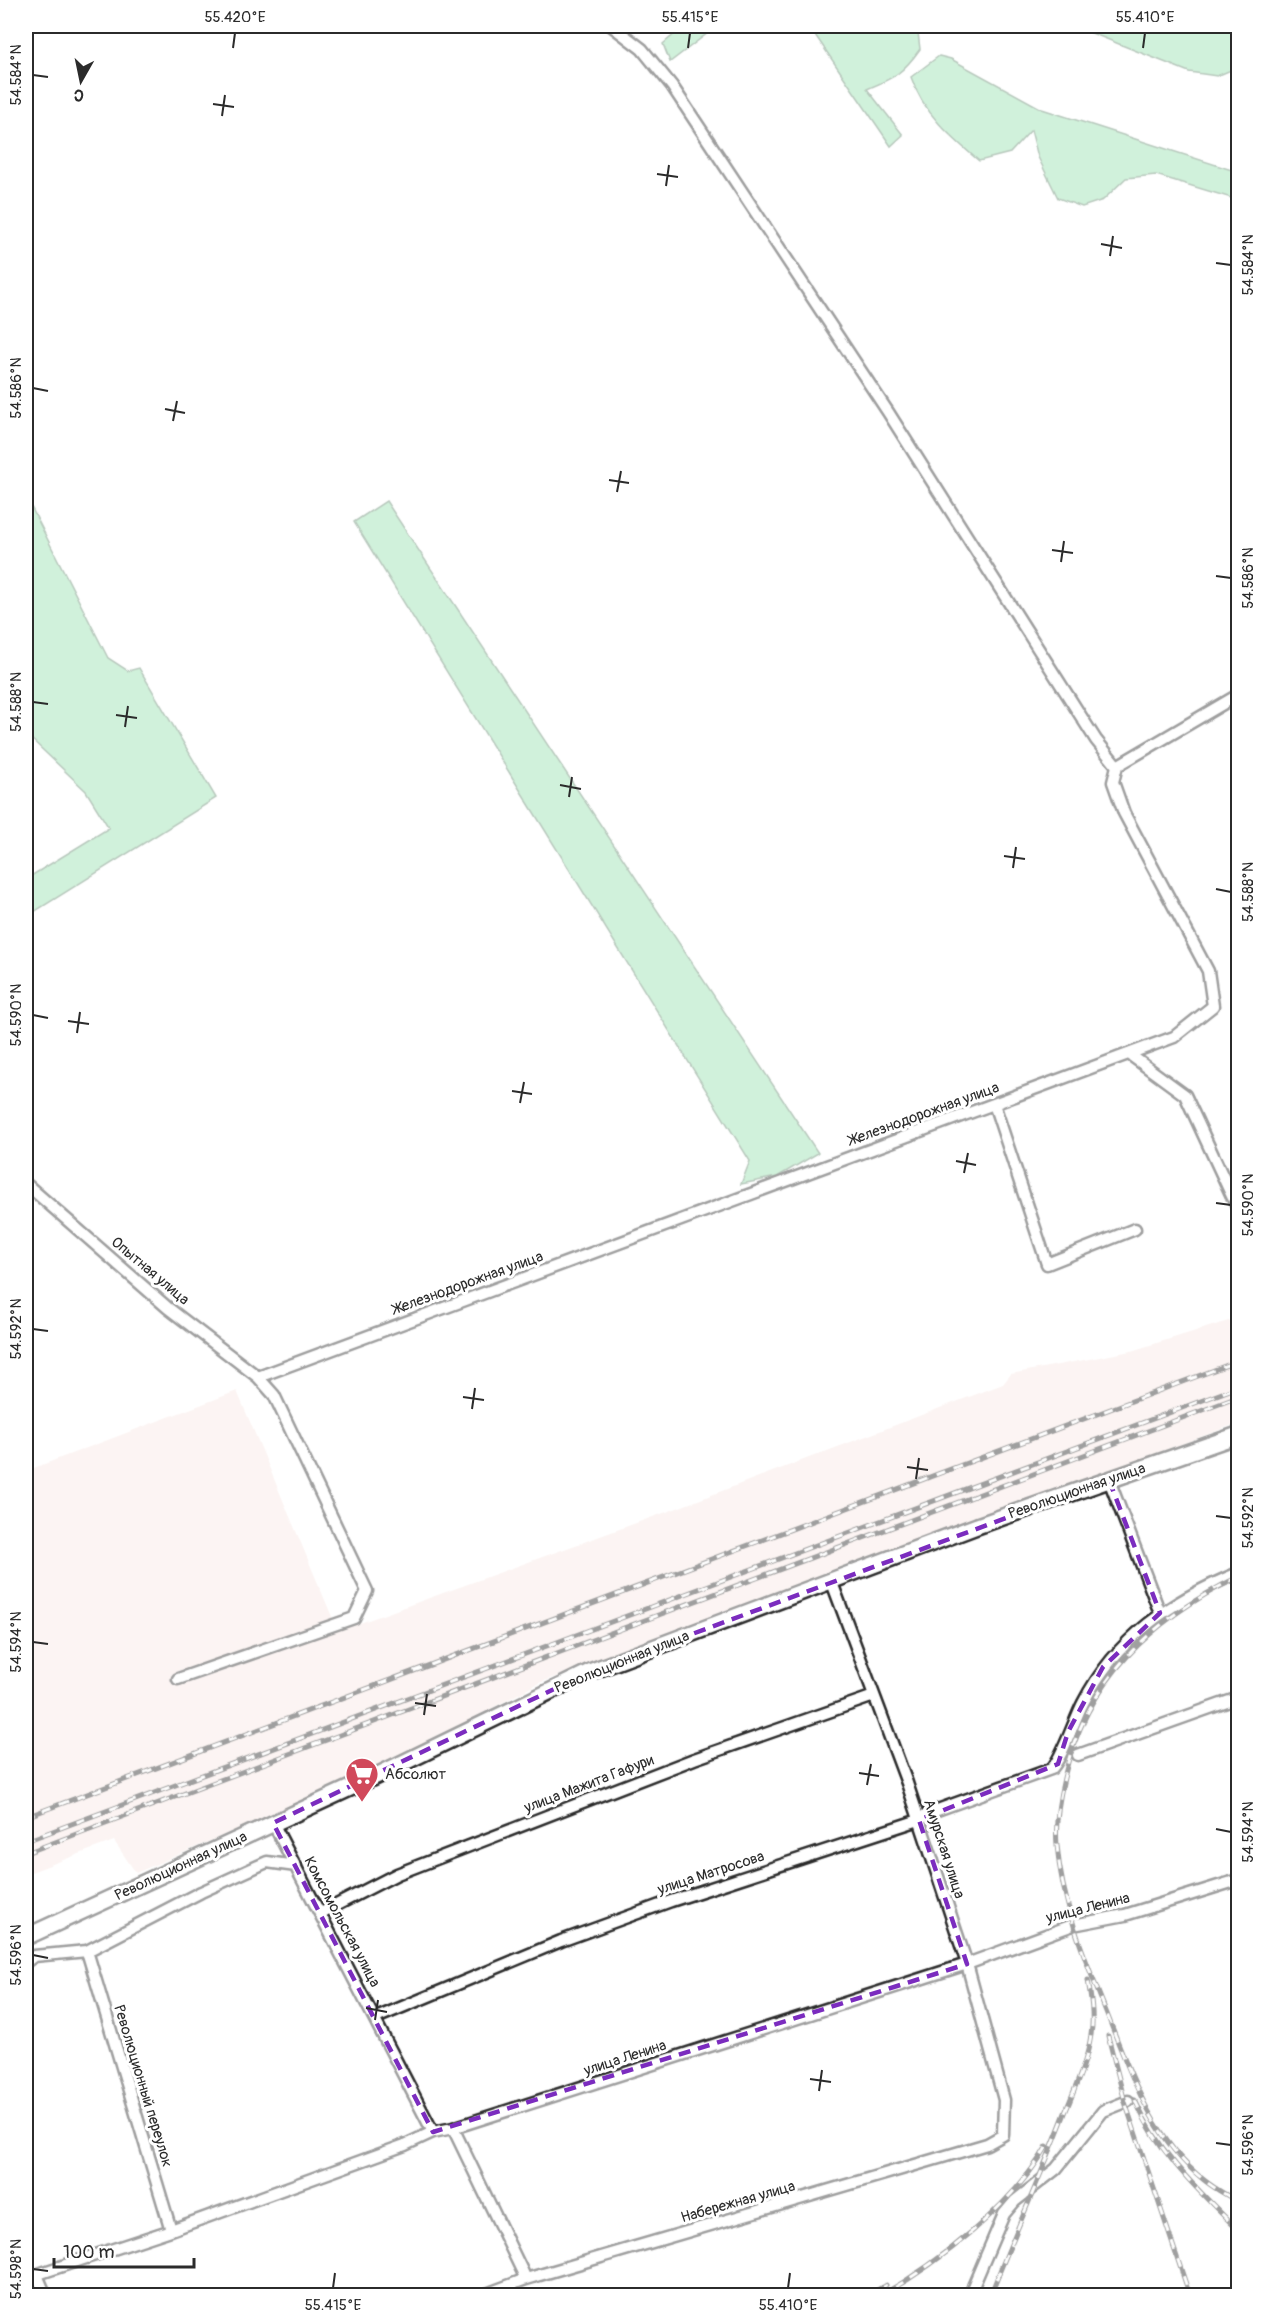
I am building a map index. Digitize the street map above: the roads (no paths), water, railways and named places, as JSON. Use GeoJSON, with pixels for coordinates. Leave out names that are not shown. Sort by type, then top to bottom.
{"type":"FeatureCollection","features":[{"type":"Feature","properties":{"kind":"main road","name":"Революционная улица"},"geometry":{"type":"LineString","coordinates":[[26,1937],[273,1823],[592,1671],[831,1580],[1109,1479],[1239,1435]]}},
{"type":"Feature","properties":{"kind":"street"},"geometry":{"type":"LineString","coordinates":[[612,26],[642,49],[672,86],[856,363],[1096,740],[1117,765],[1239,695]]}},
{"type":"Feature","properties":{"kind":"street","name":"Железнодорожная улица"},"geometry":{"type":"LineString","coordinates":[[258,1377],[1174,1037],[1213,1006],[1208,971],[1125,813],[1113,782],[1117,765]]}},
{"type":"Feature","properties":{"kind":"street"},"geometry":{"type":"LineString","coordinates":[[1129,1054],[1185,1095],[1239,1209]]}},
{"type":"Feature","properties":{"kind":"street"},"geometry":{"type":"LineString","coordinates":[[994,1104],[1047,1264],[1134,1229]]}},
{"type":"Feature","properties":{"kind":"street","name":"Опытная улица"},"geometry":{"type":"LineString","coordinates":[[26,1184],[168,1308],[258,1377],[274,1395],[367,1591],[354,1618],[178,1679]]}},
{"type":"Feature","properties":{"kind":"street"},"geometry":{"type":"LineString","coordinates":[[1109,1479],[1160,1613],[1203,1588],[1239,1573]]}},
{"type":"Feature","properties":{"kind":"street","name":"Амурская улица"},"geometry":{"type":"LineString","coordinates":[[831,1580],[919,1820],[967,1964],[1004,2100],[1003,2135]]}},
{"type":"Feature","properties":{"kind":"street","name":"улица Матросова"},"geometry":{"type":"LineString","coordinates":[[376,2018],[572,1937],[671,1901],[919,1820],[929,1813],[1051,1769],[1058,1764],[1068,1732],[1103,1667],[1160,1613]]}},
{"type":"Feature","properties":{"kind":"street","name":"улица Мажита Гафури"},"geometry":{"type":"LineString","coordinates":[[321,1913],[397,1874],[694,1759],[874,1696]]}},
{"type":"Feature","properties":{"kind":"street"},"geometry":{"type":"LineString","coordinates":[[1078,1755],[1239,1698]]}},
{"type":"Feature","properties":{"kind":"street","name":"Комсомольская улица"},"geometry":{"type":"LineString","coordinates":[[273,1823],[376,2018],[433,2132]]}},
{"type":"Feature","properties":{"kind":"street"},"geometry":{"type":"LineString","coordinates":[[26,1962],[34,1956],[87,1951],[201,1892],[267,1862],[296,1866]]}},
{"type":"Feature","properties":{"kind":"street","name":"улица Ленина"},"geometry":{"type":"LineString","coordinates":[[26,2278],[171,2230],[405,2145],[433,2132],[453,2128],[967,1964],[1073,1925],[1125,1915],[1239,1880]]}},
{"type":"Feature","properties":{"kind":"street","name":"Революционный переулок"},"geometry":{"type":"LineString","coordinates":[[87,1951],[171,2230]]}},
{"type":"Feature","properties":{"kind":"street"},"geometry":{"type":"LineString","coordinates":[[969,2295],[1004,2214],[1015,2201],[1056,2169],[1103,2111],[1128,2101]]}},
{"type":"Feature","properties":{"kind":"street"},"geometry":{"type":"LineString","coordinates":[[453,2128],[526,2279]]}},
{"type":"Feature","properties":{"kind":"street","name":"Набережная улица"},"geometry":{"type":"LineString","coordinates":[[481,2295],[526,2279],[830,2192],[987,2144],[1003,2135]]}},
{"type":"Feature","properties":{"kind":"street"},"geometry":{"type":"LineString","coordinates":[[37,2275],[46,2295]]}},
{"type":"Feature","properties":{"kind":"railway"},"geometry":{"type":"LineString","coordinates":[[26,1817],[1238,1361]]}},
{"type":"Feature","properties":{"kind":"railway"},"geometry":{"type":"LineString","coordinates":[[26,1841],[1238,1387]]}},
{"type":"Feature","properties":{"kind":"railway"},"geometry":{"type":"LineString","coordinates":[[26,1853],[1238,1397]]}},
{"type":"Feature","properties":{"kind":"railway"},"geometry":{"type":"LineString","coordinates":[[1238,1577],[1178,1612],[1151,1633],[1127,1656],[1106,1682],[1088,1711],[1074,1743],[1064,1778],[1057,1820],[1060,1867],[1069,1910],[1134,2082],[1157,2125],[1186,2164],[1208,2183],[1238,2202]]}},
{"type":"Feature","properties":{"kind":"railway"},"geometry":{"type":"LineString","coordinates":[[990,2296],[1084,2065],[1092,2021],[1088,1980]]}},
{"type":"Feature","properties":{"kind":"railway"},"geometry":{"type":"LineString","coordinates":[[1108,2036],[1125,2102],[1190,2296]]}},
{"type":"Feature","properties":{"kind":"railway"},"geometry":{"type":"LineString","coordinates":[[1135,2100],[1144,2119],[1167,2154],[1238,2230]]}},
{"type":"Feature","properties":{"kind":"railway"},"geometry":{"type":"LineString","coordinates":[[880,2296],[926,2267],[973,2231],[1015,2189],[1033,2168],[1047,2146]]}},
{"type":"Feature","properties":{"kind":"railway"},"geometry":{"type":"LineString","coordinates":[[867,2296],[886,2285]]}},
{"type":"Feature","properties":{"kind":"place","name":"Абсолют"},"geometry":{"type":"Point","coordinates":[362,1803]}}]}
